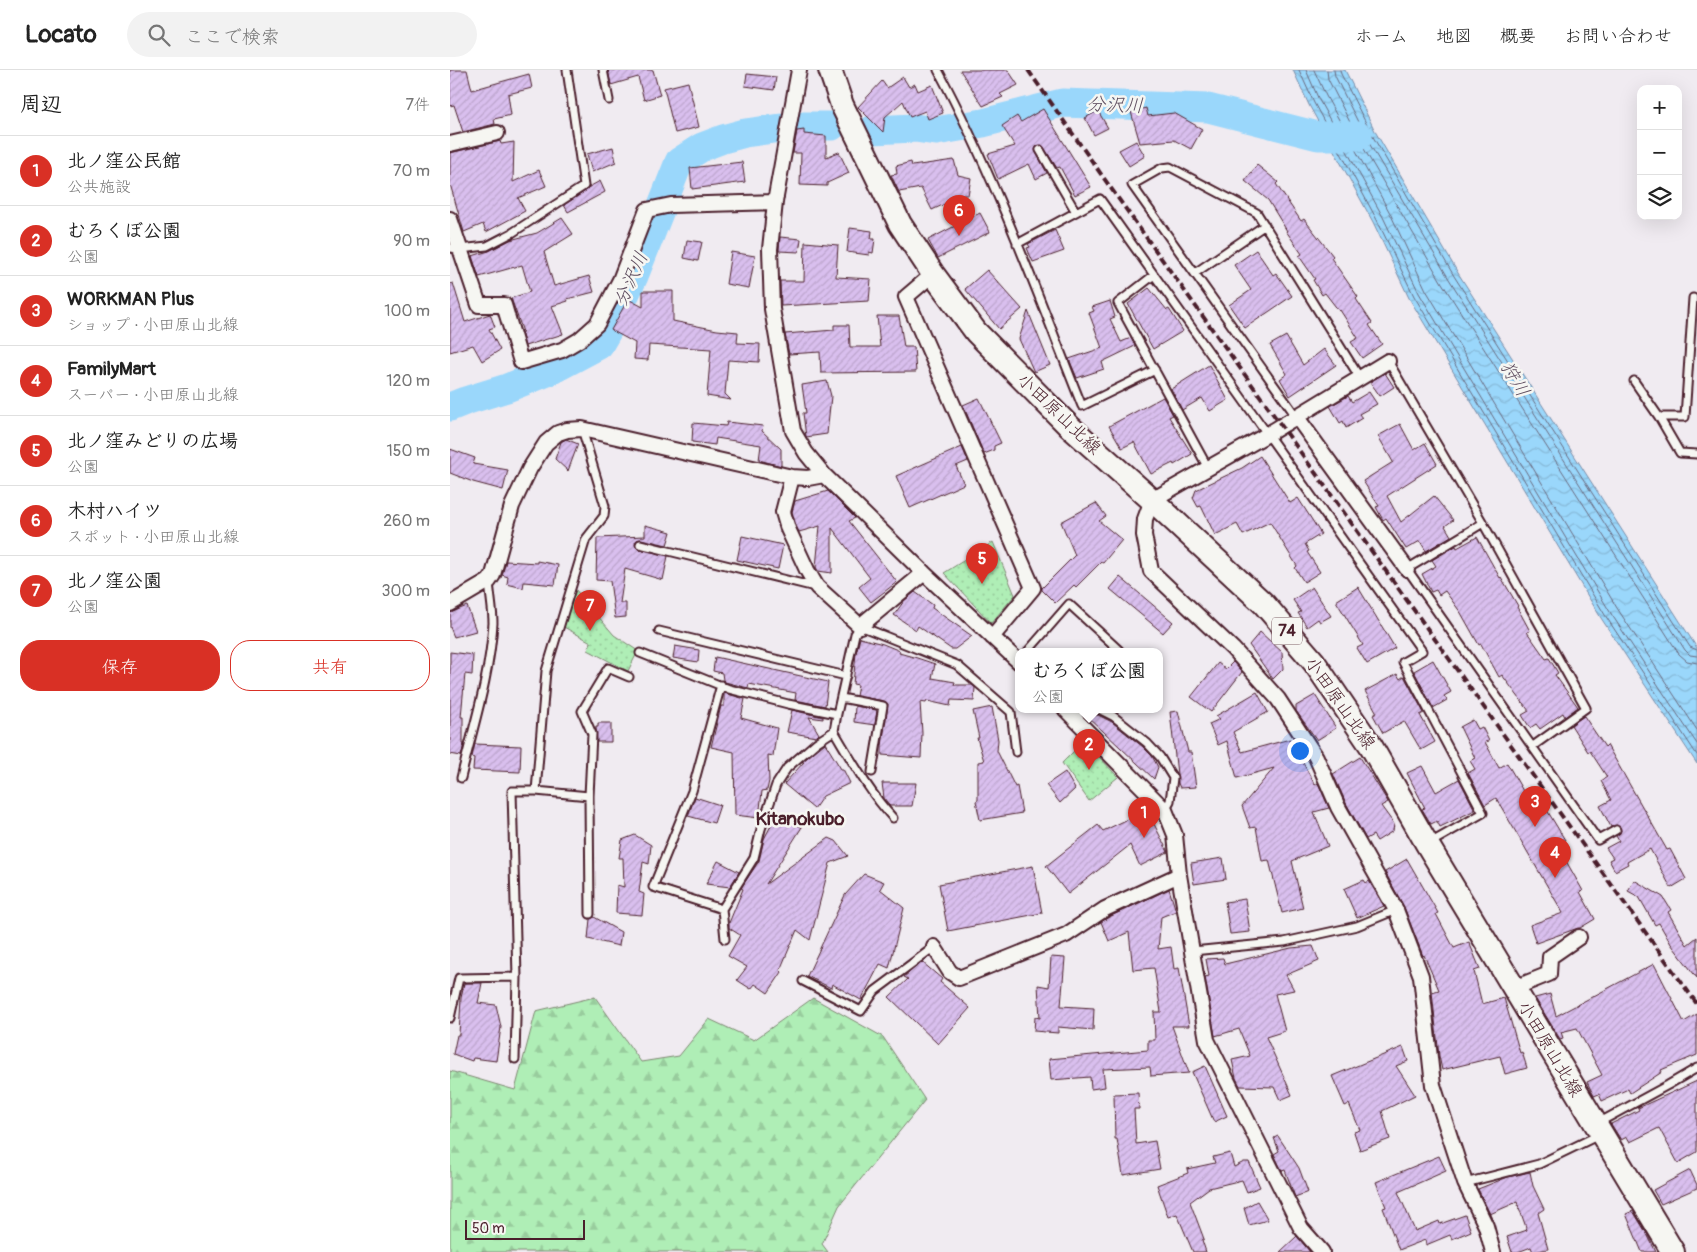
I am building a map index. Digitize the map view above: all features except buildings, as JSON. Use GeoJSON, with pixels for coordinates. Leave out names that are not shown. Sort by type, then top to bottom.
{"type":"FeatureCollection","features":[{"type":"Feature","properties":{"kind":"main road","name":"小田原山北線"},"geometry":{"type":"LineString","coordinates":[[830,70],[842,104],[900,224],[933,274],[976,332],[1070,427],[1264,604],[1314,662],[1371,746],[1427,844],[1673,1252]]}},
{"type":"Feature","properties":{"kind":"street"},"geometry":{"type":"LineString","coordinates":[[799,70],[775,202],[770,249],[772,309],[793,432],[806,453],[824,475],[1015,658]]}},
{"type":"Feature","properties":{"kind":"street"},"geometry":{"type":"LineString","coordinates":[[450,144],[497,133]]}},
{"type":"Feature","properties":{"kind":"street"},"geometry":{"type":"LineString","coordinates":[[450,219],[455,249],[479,305],[504,305],[521,362],[562,350],[579,340],[597,324],[620,280],[647,210],[671,205],[775,202]]}},
{"type":"Feature","properties":{"kind":"street"},"geometry":{"type":"LineString","coordinates":[[933,274],[906,297],[1033,588],[992,637]]}},
{"type":"Feature","properties":{"kind":"street"},"geometry":{"type":"LineString","coordinates":[[1388,361],[1268,434],[1152,500],[1145,520],[1144,536],[1151,572],[1233,650],[1278,699],[1316,757],[1338,807],[1396,910],[1421,976],[1433,1084],[1465,1183],[1486,1226],[1493,1252]]}},
{"type":"Feature","properties":{"kind":"street"},"geometry":{"type":"LineString","coordinates":[[1296,416],[1407,569]]}},
{"type":"Feature","properties":{"kind":"street"},"geometry":{"type":"LineString","coordinates":[[450,604],[489,581],[493,574],[512,506],[530,468],[546,443],[558,433],[567,430],[582,430],[792,477],[808,478],[824,475]]}},
{"type":"Feature","properties":{"kind":"street"},"geometry":{"type":"LineString","coordinates":[[792,477],[783,512],[788,529],[817,587],[860,626],[924,573]]}},
{"type":"Feature","properties":{"kind":"street"},"geometry":{"type":"LineString","coordinates":[[1069,713],[1165,810],[1175,835],[1179,875],[1193,951],[1206,1040],[1302,1228],[1322,1252]]}},
{"type":"Feature","properties":{"kind":"street"},"geometry":{"type":"LineString","coordinates":[[934,947],[950,972],[959,978],[1066,935],[1105,909],[1179,875]]}},
{"type":"Feature","properties":{"kind":"street"},"geometry":{"type":"LineString","coordinates":[[1514,988],[1549,974],[1550,957],[1579,937]]}},
{"type":"Feature","properties":{"kind":"lane"},"geometry":{"type":"LineString","coordinates":[[455,249],[487,246],[512,233],[584,186],[567,70]]}},
{"type":"Feature","properties":{"kind":"lane"},"geometry":{"type":"LineString","coordinates":[[603,70],[609,100]]}},
{"type":"Feature","properties":{"kind":"lane"},"geometry":{"type":"LineString","coordinates":[[938,70],[964,119],[1082,406],[1155,370]]}},
{"type":"Feature","properties":{"kind":"lane"},"geometry":{"type":"LineString","coordinates":[[1040,150],[1076,212]]}},
{"type":"Feature","properties":{"kind":"lane"},"geometry":{"type":"LineString","coordinates":[[1296,416],[1132,184],[1162,168],[1170,167],[1258,213],[1360,378]]}},
{"type":"Feature","properties":{"kind":"lane"},"geometry":{"type":"LineString","coordinates":[[1017,244],[1100,199],[1422,651],[1403,662],[1483,813],[1427,844]]}},
{"type":"Feature","properties":{"kind":"lane"},"geometry":{"type":"LineString","coordinates":[[1195,273],[1265,225]]}},
{"type":"Feature","properties":{"kind":"lane"},"geometry":{"type":"LineString","coordinates":[[1154,275],[1118,303],[1208,468]]}},
{"type":"Feature","properties":{"kind":"lane"},"geometry":{"type":"LineString","coordinates":[[1658,417],[1685,417],[1693,298]]}},
{"type":"Feature","properties":{"kind":"lane"},"geometry":{"type":"LineString","coordinates":[[1388,361],[1483,523],[1586,708],[1533,746]]}},
{"type":"Feature","properties":{"kind":"lane"},"geometry":{"type":"LineString","coordinates":[[1634,381],[1680,453],[1697,454]]}},
{"type":"Feature","properties":{"kind":"lane"},"geometry":{"type":"LineString","coordinates":[[536,791],[546,670],[586,539],[604,516],[605,506],[582,430]]}},
{"type":"Feature","properties":{"kind":"lane"},"geometry":{"type":"LineString","coordinates":[[1483,523],[1407,569],[1598,840],[1616,830]]}},
{"type":"Feature","properties":{"kind":"lane"},"geometry":{"type":"LineString","coordinates":[[640,544],[817,587]]}},
{"type":"Feature","properties":{"kind":"lane"},"geometry":{"type":"LineString","coordinates":[[461,778],[483,692],[493,622],[489,581]]}},
{"type":"Feature","properties":{"kind":"lane"},"geometry":{"type":"LineString","coordinates":[[1031,648],[1068,604],[1117,648]]}},
{"type":"Feature","properties":{"kind":"lane"},"geometry":{"type":"LineString","coordinates":[[893,818],[881,806],[834,731],[855,634],[860,626],[956,665],[1010,712],[1016,752]]}},
{"type":"Feature","properties":{"kind":"lane"},"geometry":{"type":"LineString","coordinates":[[659,631],[846,676]]}},
{"type":"Feature","properties":{"kind":"lane"},"geometry":{"type":"LineString","coordinates":[[640,653],[721,685],[788,704],[837,714]]}},
{"type":"Feature","properties":{"kind":"lane"},"geometry":{"type":"LineString","coordinates":[[590,914],[589,796],[592,734],[582,711],[608,668],[629,677]]}},
{"type":"Feature","properties":{"kind":"lane"},"geometry":{"type":"LineString","coordinates":[[721,685],[692,791],[653,887],[722,909]]}},
{"type":"Feature","properties":{"kind":"lane"},"geometry":{"type":"LineString","coordinates":[[841,698],[883,706],[872,772]]}},
{"type":"Feature","properties":{"kind":"lane"},"geometry":{"type":"LineString","coordinates":[[1108,713],[1114,716],[1147,743],[1160,757],[1173,778],[1170,801],[1165,810]]}},
{"type":"Feature","properties":{"kind":"lane"},"geometry":{"type":"LineString","coordinates":[[726,939],[722,909],[754,858],[761,829],[776,785],[788,768],[817,742],[834,731]]}},
{"type":"Feature","properties":{"kind":"lane"},"geometry":{"type":"LineString","coordinates":[[515,1059],[518,977],[512,792],[536,791],[589,796]]}},
{"type":"Feature","properties":{"kind":"lane"},"geometry":{"type":"LineString","coordinates":[[1193,951],[1284,942],[1357,926],[1396,910]]}},
{"type":"Feature","properties":{"kind":"lane"},"geometry":{"type":"LineString","coordinates":[[803,981],[861,1010],[875,991],[934,947]]}},
{"type":"Feature","properties":{"kind":"lane"},"geometry":{"type":"LineString","coordinates":[[450,1018],[459,978],[518,977]]}},
{"type":"Feature","properties":{"kind":"lane"},"geometry":{"type":"LineString","coordinates":[[1465,1183],[1539,1164],[1697,1068]]}},
{"type":"Feature","properties":{"kind":"green space"},"geometry":{"type":"Polygon","coordinates":[[[993,542],[1015,595],[991,623],[944,573],[993,542]]]}},
{"type":"Feature","properties":{"kind":"green space"},"geometry":{"type":"Polygon","coordinates":[[[575,589],[614,635],[638,651],[628,671],[588,650],[591,642],[562,626],[575,589]]]}},
{"type":"Feature","properties":{"kind":"green space"},"geometry":{"type":"Polygon","coordinates":[[[1084,741],[1118,777],[1089,801],[1062,763],[1084,741]]]}},
{"type":"Feature","properties":{"kind":"green space"},"geometry":{"type":"Polygon","coordinates":[[[595,997],[641,1062],[679,1056],[709,1019],[754,1040],[813,998],[883,1037],[925,1100],[839,1206],[822,1244],[828,1252],[450,1252],[450,1071],[515,1090],[536,1011],[595,997]]]}},
{"type":"Feature","properties":{"kind":"water","name":"狩川"},"geometry":{"type":"Polygon","coordinates":[[[1293,70],[1345,70],[1376,133],[1458,273],[1697,648],[1697,764],[1601,618],[1409,298],[1373,222],[1309,105],[1293,70]]]}},
{"type":"Feature","properties":{"kind":"waterway","name":"分沢川"},"geometry":{"type":"LineString","coordinates":[[872,130],[915,128],[936,131],[983,123],[1062,103],[1208,108],[1318,136],[1358,136]]}},
{"type":"Feature","properties":{"kind":"waterway","name":"分沢川"},"geometry":{"type":"LineString","coordinates":[[803,126],[832,126]]}},
{"type":"Feature","properties":{"kind":"waterway","name":"分沢川"},"geometry":{"type":"LineString","coordinates":[[450,407],[550,371],[599,345],[634,276],[679,162],[702,147],[723,139],[745,133],[781,128]]}},
{"type":"Feature","properties":{"kind":"railway"},"geometry":{"type":"LineString","coordinates":[[1028,70],[1697,1004]]}},
{"type":"Feature","properties":{"kind":"place","name":"木村ハイツ"},"geometry":{"type":"Point","coordinates":[959,236]}},
{"type":"Feature","properties":{"kind":"place","name":"北ノ窪みどりの広場"},"geometry":{"type":"Point","coordinates":[982,584]}},
{"type":"Feature","properties":{"kind":"place","name":"北ノ窪公園"},"geometry":{"type":"Point","coordinates":[590,631]}},
{"type":"Feature","properties":{"kind":"place","name":"むろくぼ公園"},"geometry":{"type":"Point","coordinates":[1089,770]}},
{"type":"Feature","properties":{"kind":"place","name":"WORKMAN Plus"},"geometry":{"type":"Point","coordinates":[1535,827]}},
{"type":"Feature","properties":{"kind":"place","name":"北ノ窪公民館"},"geometry":{"type":"Point","coordinates":[1144,838]}},
{"type":"Feature","properties":{"kind":"place","name":"FamilyMart"},"geometry":{"type":"Point","coordinates":[1555,878]}},
{"type":"Feature","properties":{"kind":"district","name":"Kitanokubo"},"geometry":{"type":"Point","coordinates":[800,819]}}]}
